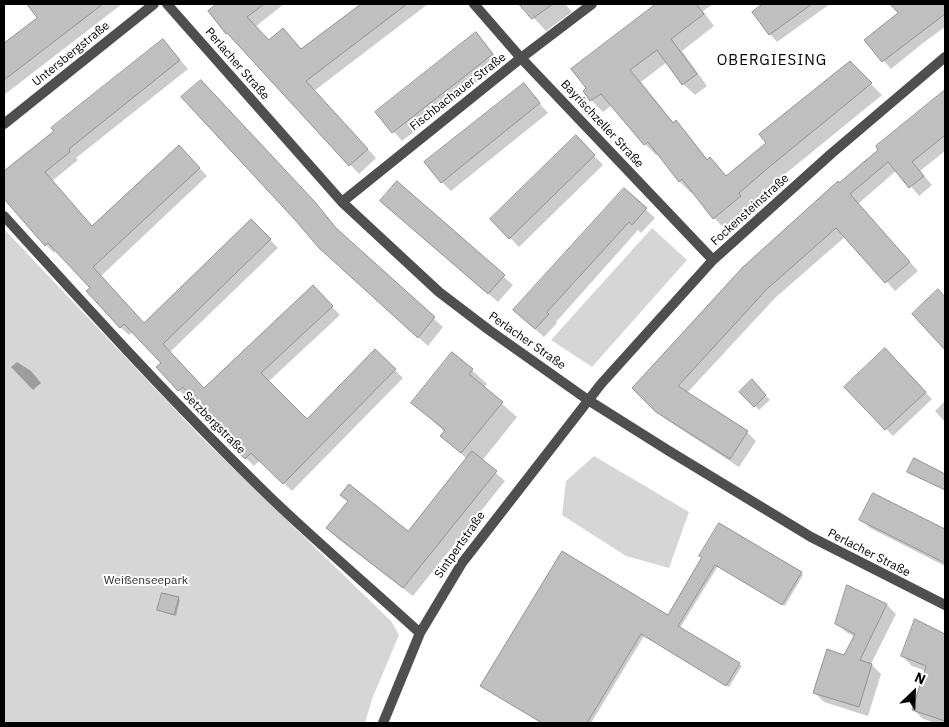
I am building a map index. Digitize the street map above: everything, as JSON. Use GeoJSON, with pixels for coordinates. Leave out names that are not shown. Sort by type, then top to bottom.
{"type":"FeatureCollection","features":[{"type":"Feature","properties":{"kind":"street","name":"Untersbergstraße"},"geometry":{"type":"LineString","coordinates":[[4,124],[154,4]]}},
{"type":"Feature","properties":{"kind":"street","name":"Perlacher Straße"},"geometry":{"type":"LineString","coordinates":[[167,4],[342,202],[439,292],[588,400],[811,537],[945,605]]}},
{"type":"Feature","properties":{"kind":"street","name":"Bayrischzeller Straße"},"geometry":{"type":"LineString","coordinates":[[474,4],[521,58],[713,260]]}},
{"type":"Feature","properties":{"kind":"street","name":"Fischbachauer Straße"},"geometry":{"type":"LineString","coordinates":[[342,202],[521,58],[592,4]]}},
{"type":"Feature","properties":{"kind":"street","name":"Fockensteinstraße"},"geometry":{"type":"LineString","coordinates":[[588,400],[713,260],[945,57]]}},
{"type":"Feature","properties":{"kind":"street","name":"Setzbergstraße"},"geometry":{"type":"LineString","coordinates":[[4,216],[173,400],[273,500],[420,633]]}},
{"type":"Feature","properties":{"kind":"street","name":"Sintpertstraße"},"geometry":{"type":"LineString","coordinates":[[382,723],[420,633],[462,563],[588,400]]}},
{"type":"Feature","properties":{"kind":"green space"},"geometry":{"type":"Polygon","coordinates":[[[652,228],[687,260],[592,367],[551,340],[652,228]]]}},
{"type":"Feature","properties":{"kind":"green space","name":"Weißenseepark"},"geometry":{"type":"Polygon","coordinates":[[[4,229],[201,437],[391,621],[399,635],[372,699],[365,723],[4,723],[4,229]]]}},
{"type":"Feature","properties":{"kind":"green space"},"geometry":{"type":"Polygon","coordinates":[[[594,456],[689,512],[669,568],[626,556],[562,515],[566,481],[594,456]]]}},
{"type":"Feature","properties":{"kind":"shaded area"},"geometry":{"type":"Polygon","coordinates":[[[17,362],[31,371],[41,383],[33,390],[11,367],[17,362]]]}},
{"type":"Feature","properties":{"kind":"building"},"geometry":{"type":"Polygon","coordinates":[[[27,4],[103,4],[4,80],[4,43],[37,18],[27,4]]]}},
{"type":"Feature","properties":{"kind":"building"},"geometry":{"type":"Polygon","coordinates":[[[217,4],[264,4],[247,17],[269,40],[283,28],[301,49],[361,4],[407,4],[306,81],[368,149],[349,166],[226,34],[208,11],[217,4]]]}},
{"type":"Feature","properties":{"kind":"building"},"geometry":{"type":"Polygon","coordinates":[[[519,4],[553,4],[532,19],[519,4]]]}},
{"type":"Feature","properties":{"kind":"building"},"geometry":{"type":"Polygon","coordinates":[[[656,4],[696,4],[704,14],[671,39],[697,74],[682,85],[657,50],[630,70],[673,123],[676,120],[707,160],[710,157],[726,176],[766,143],[759,134],[850,61],[872,83],[768,168],[739,193],[741,196],[713,219],[682,179],[679,182],[648,142],[644,145],[601,94],[590,101],[583,91],[586,88],[571,69],[656,4]]]}},
{"type":"Feature","properties":{"kind":"building"},"geometry":{"type":"Polygon","coordinates":[[[763,4],[812,4],[769,35],[752,12],[763,4]]]}},
{"type":"Feature","properties":{"kind":"building"},"geometry":{"type":"Polygon","coordinates":[[[890,4],[945,4],[945,14],[882,62],[864,40],[898,13],[890,4]]]}},
{"type":"Feature","properties":{"kind":"building"},"geometry":{"type":"Polygon","coordinates":[[[476,32],[493,54],[392,133],[375,112],[476,32]]]}},
{"type":"Feature","properties":{"kind":"building"},"geometry":{"type":"Polygon","coordinates":[[[163,39],[180,60],[69,149],[70,152],[45,172],[92,226],[179,145],[200,168],[93,267],[144,323],[251,219],[271,239],[163,344],[204,388],[313,285],[333,306],[261,373],[307,419],[375,349],[396,369],[283,484],[251,453],[245,459],[217,432],[221,428],[183,387],[178,391],[156,367],[161,363],[124,324],[120,328],[86,291],[90,288],[48,243],[45,246],[4,199],[4,171],[54,131],[51,128],[163,39]]]}},
{"type":"Feature","properties":{"kind":"building"},"geometry":{"type":"Polygon","coordinates":[[[201,80],[315,202],[336,228],[435,317],[418,338],[319,248],[181,97],[201,80]]]}},
{"type":"Feature","properties":{"kind":"building"},"geometry":{"type":"Polygon","coordinates":[[[524,83],[540,103],[441,183],[424,162],[524,83]]]}},
{"type":"Feature","properties":{"kind":"building"},"geometry":{"type":"Polygon","coordinates":[[[945,90],[945,135],[912,162],[924,176],[909,188],[888,162],[850,194],[910,262],[885,283],[836,228],[767,289],[678,386],[748,431],[730,459],[656,412],[632,388],[743,267],[838,181],[839,183],[878,150],[876,146],[945,90]]]}},
{"type":"Feature","properties":{"kind":"building"},"geometry":{"type":"Polygon","coordinates":[[[576,135],[595,155],[509,239],[490,219],[576,135]]]}},
{"type":"Feature","properties":{"kind":"building"},"geometry":{"type":"Polygon","coordinates":[[[397,181],[505,275],[488,294],[380,201],[397,181]]]}},
{"type":"Feature","properties":{"kind":"building"},"geometry":{"type":"Polygon","coordinates":[[[624,188],[647,208],[632,225],[629,222],[547,312],[549,314],[535,329],[513,310],[624,188]]]}},
{"type":"Feature","properties":{"kind":"building"},"geometry":{"type":"Polygon","coordinates":[[[938,289],[945,297],[945,350],[912,314],[938,289]]]}},
{"type":"Feature","properties":{"kind":"building"},"geometry":{"type":"Polygon","coordinates":[[[885,348],[926,392],[885,430],[844,387],[885,348]]]}},
{"type":"Feature","properties":{"kind":"building"},"geometry":{"type":"Polygon","coordinates":[[[452,352],[473,369],[469,374],[503,402],[461,453],[440,436],[445,430],[411,403],[452,352]]]}},
{"type":"Feature","properties":{"kind":"building"},"geometry":{"type":"Polygon","coordinates":[[[752,379],[766,395],[754,407],[739,392],[752,379]]]}},
{"type":"Feature","properties":{"kind":"building"},"geometry":{"type":"Polygon","coordinates":[[[472,451],[497,471],[403,588],[326,528],[348,501],[340,495],[349,484],[408,531],[472,451]]]}},
{"type":"Feature","properties":{"kind":"building"},"geometry":{"type":"Polygon","coordinates":[[[914,458],[945,474],[945,490],[907,472],[914,458]]]}},
{"type":"Feature","properties":{"kind":"building"},"geometry":{"type":"Polygon","coordinates":[[[873,493],[945,529],[945,563],[859,520],[873,493]]]}},
{"type":"Feature","properties":{"kind":"building"},"geometry":{"type":"Polygon","coordinates":[[[719,523],[802,572],[782,605],[715,565],[678,626],[740,663],[726,686],[641,634],[587,723],[542,723],[480,686],[562,551],[668,615],[702,557],[699,556],[719,523]]]}},
{"type":"Feature","properties":{"kind":"building"},"geometry":{"type":"Polygon","coordinates":[[[847,585],[887,604],[860,660],[872,664],[859,707],[813,693],[827,649],[844,655],[855,634],[835,624],[847,585]]]}},
{"type":"Feature","properties":{"kind":"building"},"geometry":{"type":"Polygon","coordinates":[[[162,593],[179,597],[174,615],[157,610],[162,593]]]}},
{"type":"Feature","properties":{"kind":"building"},"geometry":{"type":"Polygon","coordinates":[[[915,619],[945,634],[945,721],[912,710],[926,666],[901,656],[915,619]]]}},
{"type":"Feature","properties":{"kind":"district","name":"OBERGIESING"},"geometry":{"type":"Point","coordinates":[772,61]}}]}
